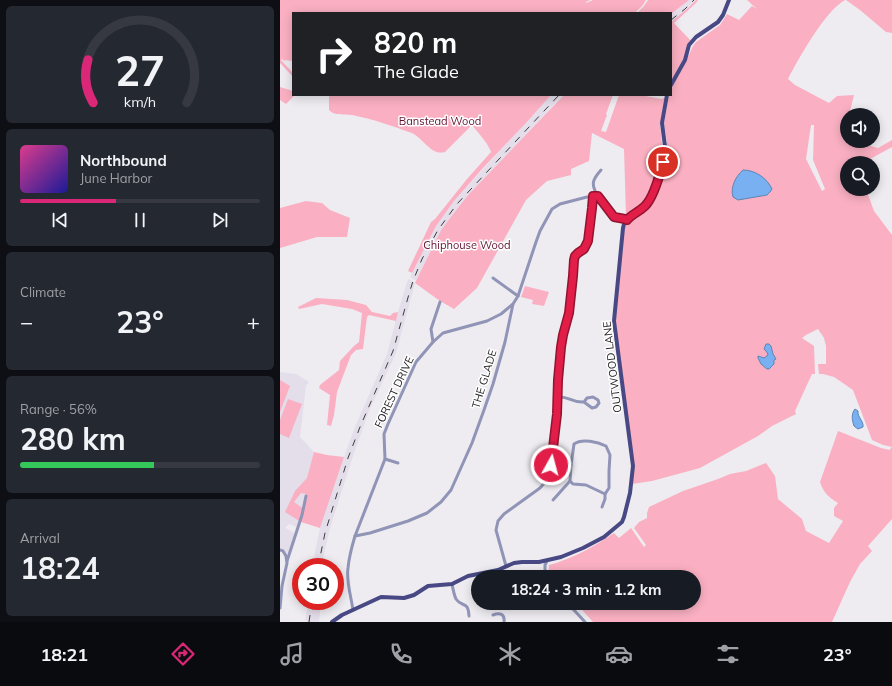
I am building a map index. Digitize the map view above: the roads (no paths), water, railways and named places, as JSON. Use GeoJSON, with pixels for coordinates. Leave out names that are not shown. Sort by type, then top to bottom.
{"type":"FeatureCollection","features":[{"type":"Feature","properties":{"kind":"main road"},"geometry":{"type":"LineString","coordinates":[[672,83],[685,60],[689,44],[696,36],[718,22],[723,15],[729,0]]}},
{"type":"Feature","properties":{"kind":"main road"},"geometry":{"type":"LineString","coordinates":[[627,220],[648,202],[659,177],[664,154],[662,123],[668,96]]}},
{"type":"Feature","properties":{"kind":"main road","name":"OUTWOOD LANE"},"geometry":{"type":"LineString","coordinates":[[452,584],[468,576],[498,570],[518,562],[539,562],[562,558],[604,537],[623,519],[630,493],[633,472],[614,321],[623,228],[627,220]]}},
{"type":"Feature","properties":{"kind":"main road"},"geometry":{"type":"LineString","coordinates":[[332,622],[342,614],[381,597],[404,598],[414,595],[428,586],[452,584]]}},
{"type":"Feature","properties":{"kind":"street"},"geometry":{"type":"LineString","coordinates":[[601,170],[593,183],[598,196],[614,217],[627,220]]}},
{"type":"Feature","properties":{"kind":"street"},"geometry":{"type":"LineString","coordinates":[[506,566],[496,530],[498,521],[504,514],[543,486],[548,477],[551,465],[557,414],[561,347],[569,313],[574,260],[575,256],[584,249],[588,241],[593,196]]}},
{"type":"Feature","properties":{"kind":"street","name":"THE GLADE"},"geometry":{"type":"LineString","coordinates":[[355,536],[408,521],[428,513],[441,502],[451,490],[472,443],[493,384],[505,342],[513,304],[518,296],[540,231],[552,209],[560,204],[598,196]]}},
{"type":"Feature","properties":{"kind":"street"},"geometry":{"type":"LineString","coordinates":[[493,278],[518,296]]}},
{"type":"Feature","properties":{"kind":"street"},"geometry":{"type":"LineString","coordinates":[[433,342],[431,329],[440,302]]}},
{"type":"Feature","properties":{"kind":"street","name":"FOREST DRIVE"},"geometry":{"type":"LineString","coordinates":[[353,610],[348,569],[355,536],[385,459],[384,434],[416,362],[443,333],[487,321],[501,314],[513,304]]}},
{"type":"Feature","properties":{"kind":"street"},"geometry":{"type":"LineString","coordinates":[[501,314],[509,319]]}},
{"type":"Feature","properties":{"kind":"street"},"geometry":{"type":"LineString","coordinates":[[558,397],[566,398],[575,402],[584,402],[592,408],[596,407],[599,403],[598,400],[593,397],[588,398],[584,402]]}},
{"type":"Feature","properties":{"kind":"street"},"geometry":{"type":"LineString","coordinates":[[553,500],[570,481],[571,465],[576,442],[596,442],[606,446],[610,455],[609,490],[605,494],[602,507]]}},
{"type":"Feature","properties":{"kind":"street"},"geometry":{"type":"LineString","coordinates":[[385,459],[398,463]]}},
{"type":"Feature","properties":{"kind":"street"},"geometry":{"type":"LineString","coordinates":[[551,465],[571,465]]}},
{"type":"Feature","properties":{"kind":"street"},"geometry":{"type":"LineString","coordinates":[[570,481],[573,484],[586,485],[605,494]]}},
{"type":"Feature","properties":{"kind":"street"},"geometry":{"type":"LineString","coordinates":[[280,608],[281,586],[287,561],[302,515],[306,496]]}},
{"type":"Feature","properties":{"kind":"street"},"geometry":{"type":"LineString","coordinates":[[280,550],[283,551],[287,561]]}},
{"type":"Feature","properties":{"kind":"street"},"geometry":{"type":"LineString","coordinates":[[545,569],[547,561]]}},
{"type":"Feature","properties":{"kind":"street"},"geometry":{"type":"LineString","coordinates":[[539,562],[545,569]]}},
{"type":"Feature","properties":{"kind":"street"},"geometry":{"type":"LineString","coordinates":[[452,584],[456,599],[465,604],[468,608],[469,616]]}},
{"type":"Feature","properties":{"kind":"street"},"geometry":{"type":"LineString","coordinates":[[574,610],[585,622]]}},
{"type":"Feature","properties":{"kind":"street"},"geometry":{"type":"LineString","coordinates":[[493,615],[498,613],[503,615],[504,622]]}},
{"type":"Feature","properties":{"kind":"water"},"geometry":{"type":"Polygon","coordinates":[[[743,170],[752,171],[764,178],[772,189],[770,192],[767,195],[738,200],[733,197],[732,189],[734,182],[743,170]]]}},
{"type":"Feature","properties":{"kind":"water"},"geometry":{"type":"Polygon","coordinates":[[[766,344],[771,346],[776,359],[774,360],[774,364],[769,369],[761,364],[758,358],[758,356],[764,358],[767,356],[768,354],[764,349],[766,344]]]}},
{"type":"Feature","properties":{"kind":"water"},"geometry":{"type":"Polygon","coordinates":[[[855,409],[858,411],[858,415],[863,425],[863,427],[858,429],[854,426],[852,419],[855,409]]]}},
{"type":"Feature","properties":{"kind":"railway"},"geometry":{"type":"LineString","coordinates":[[672,19],[694,0]]}},
{"type":"Feature","properties":{"kind":"railway"},"geometry":{"type":"LineString","coordinates":[[320,558],[325,533],[348,458],[393,351],[413,281],[422,259],[438,230],[457,204],[558,96]]}},
{"type":"Feature","properties":{"kind":"railway"},"geometry":{"type":"LineString","coordinates":[[309,622],[311,610]]}},
{"type":"Feature","properties":{"kind":"park label","name":"Banstead Wood"},"geometry":{"type":"Point","coordinates":[440,121]}},
{"type":"Feature","properties":{"kind":"park label","name":"Chiphouse Wood"},"geometry":{"type":"Point","coordinates":[467,245]}}]}
